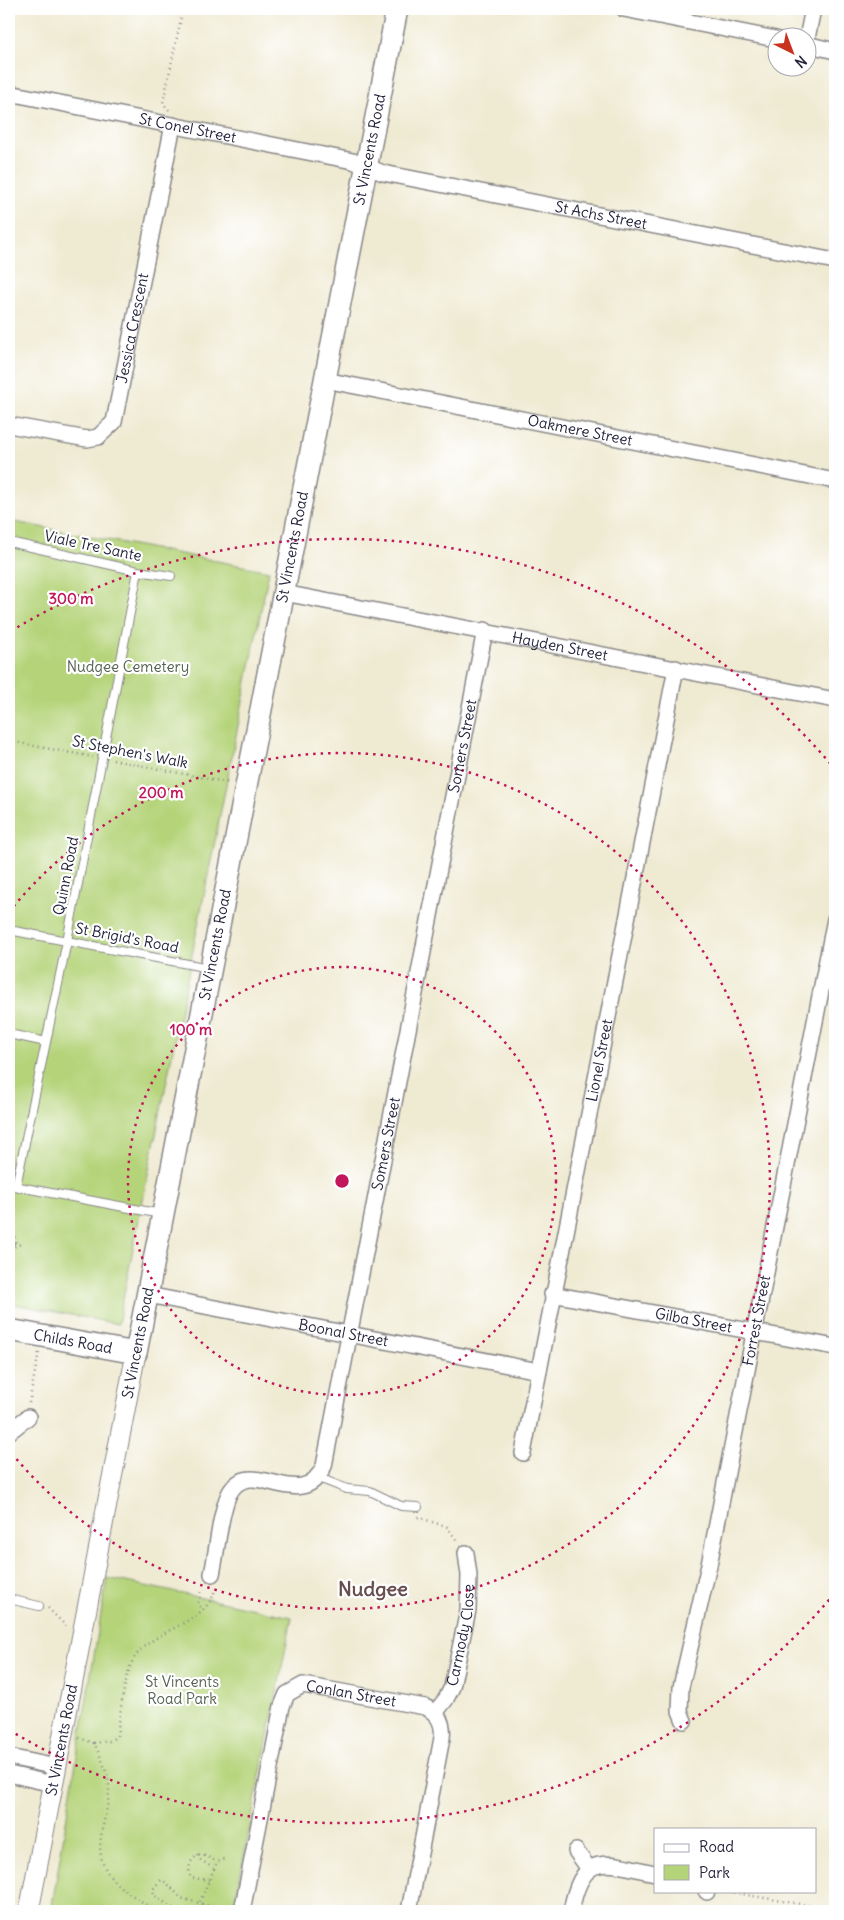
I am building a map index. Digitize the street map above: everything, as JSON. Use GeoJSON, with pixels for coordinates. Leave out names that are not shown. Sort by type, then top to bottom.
{"type":"FeatureCollection","features":[{"type":"Feature","properties":{"kind":"main road","name":"St Vincents Road"},"geometry":{"type":"LineString","coordinates":[[136,1354],[397,9]]}},
{"type":"Feature","properties":{"kind":"main road","name":"Childs Road"},"geometry":{"type":"LineString","coordinates":[[9,1330],[136,1354]]}},
{"type":"Feature","properties":{"kind":"street"},"geometry":{"type":"LineString","coordinates":[[624,9],[766,36]]}},
{"type":"Feature","properties":{"kind":"street"},"geometry":{"type":"LineString","coordinates":[[809,28],[813,9]]}},
{"type":"Feature","properties":{"kind":"street"},"geometry":{"type":"LineString","coordinates":[[816,46],[835,51]]}},
{"type":"Feature","properties":{"kind":"street","name":"St Conel Street"},"geometry":{"type":"LineString","coordinates":[[9,93],[353,161],[367,167]]}},
{"type":"Feature","properties":{"kind":"street","name":"Jessica Crescent"},"geometry":{"type":"LineString","coordinates":[[9,425],[87,440],[98,437],[114,422],[170,125]]}},
{"type":"Feature","properties":{"kind":"street","name":"St Achs Street"},"geometry":{"type":"LineString","coordinates":[[367,167],[383,173],[835,261]]}},
{"type":"Feature","properties":{"kind":"street","name":"Oakmere Street"},"geometry":{"type":"LineString","coordinates":[[325,380],[835,481]]}},
{"type":"Feature","properties":{"kind":"street","name":"Hayden Street"},"geometry":{"type":"LineString","coordinates":[[284,593],[485,630],[835,700]]}},
{"type":"Feature","properties":{"kind":"street","name":"Somers Street"},"geometry":{"type":"LineString","coordinates":[[319,1478],[324,1466],[485,630]]}},
{"type":"Feature","properties":{"kind":"street","name":"Lionel Street"},"geometry":{"type":"LineString","coordinates":[[523,1453],[552,1294],[676,668]]}},
{"type":"Feature","properties":{"kind":"street","name":"Forrest Street"},"geometry":{"type":"LineString","coordinates":[[684,1721],[680,1711],[681,1687],[709,1564],[835,919]]}},
{"type":"Feature","properties":{"kind":"street","name":"Gilba Street"},"geometry":{"type":"LineString","coordinates":[[552,1294],[835,1347]]}},
{"type":"Feature","properties":{"kind":"street","name":"Boonal Street"},"geometry":{"type":"LineString","coordinates":[[148,1295],[539,1372]]}},
{"type":"Feature","properties":{"kind":"street","name":"St Vincents Road"},"geometry":{"type":"LineString","coordinates":[[29,1911],[136,1354]]}},
{"type":"Feature","properties":{"kind":"street"},"geometry":{"type":"LineString","coordinates":[[9,1432],[28,1417]]}},
{"type":"Feature","properties":{"kind":"street"},"geometry":{"type":"LineString","coordinates":[[212,1574],[227,1500],[238,1484],[251,1479],[300,1487],[307,1486],[319,1478]]}},
{"type":"Feature","properties":{"kind":"street","name":"Carmody Close"},"geometry":{"type":"LineString","coordinates":[[435,1713],[449,1694],[468,1610],[469,1575],[466,1552]]}},
{"type":"Feature","properties":{"kind":"street","name":"Conlan Street"},"geometry":{"type":"LineString","coordinates":[[242,1911],[282,1706],[287,1694],[298,1686],[310,1685],[419,1706],[435,1713]]}},
{"type":"Feature","properties":{"kind":"street"},"geometry":{"type":"LineString","coordinates":[[409,1911],[442,1738],[442,1725],[435,1713]]}},
{"type":"Feature","properties":{"kind":"street"},"geometry":{"type":"LineString","coordinates":[[9,1757],[55,1775]]}},
{"type":"Feature","properties":{"kind":"street"},"geometry":{"type":"LineString","coordinates":[[9,1774],[55,1775]]}},
{"type":"Feature","properties":{"kind":"street"},"geometry":{"type":"LineString","coordinates":[[576,1851],[589,1869]]}},
{"type":"Feature","properties":{"kind":"street"},"geometry":{"type":"LineString","coordinates":[[571,1911],[576,1888],[589,1869],[606,1863],[654,1874]]}},
{"type":"Feature","properties":{"kind":"lane","name":"Viale Tre Sante"},"geometry":{"type":"LineString","coordinates":[[9,542],[138,571],[171,576]]}},
{"type":"Feature","properties":{"kind":"lane","name":"Quinn Road"},"geometry":{"type":"LineString","coordinates":[[12,1186],[46,1042],[67,941],[138,571]]}},
{"type":"Feature","properties":{"kind":"lane","name":"St Brigid's Road"},"geometry":{"type":"LineString","coordinates":[[9,930],[211,968]]}},
{"type":"Feature","properties":{"kind":"lane"},"geometry":{"type":"LineString","coordinates":[[9,1034],[46,1042]]}},
{"type":"Feature","properties":{"kind":"lane"},"geometry":{"type":"LineString","coordinates":[[12,1186],[163,1215]]}},
{"type":"Feature","properties":{"kind":"lane"},"geometry":{"type":"LineString","coordinates":[[319,1478],[347,1489],[370,1491],[401,1506],[418,1507]]}},
{"type":"Feature","properties":{"kind":"lane"},"geometry":{"type":"LineString","coordinates":[[9,1599],[40,1606]]}},
{"type":"Feature","properties":{"kind":"path"},"geometry":{"type":"LineString","coordinates":[[170,125],[169,111],[163,103],[183,9]]}},
{"type":"Feature","properties":{"kind":"path","name":"St Stephen's Walk"},"geometry":{"type":"LineString","coordinates":[[9,741],[246,786]]}},
{"type":"Feature","properties":{"kind":"path"},"geometry":{"type":"LineString","coordinates":[[9,1229],[14,1233],[16,1245]]}},
{"type":"Feature","properties":{"kind":"path"},"geometry":{"type":"LineString","coordinates":[[9,1243],[23,1245]]}},
{"type":"Feature","properties":{"kind":"path"},"geometry":{"type":"LineString","coordinates":[[9,1252],[16,1245]]}},
{"type":"Feature","properties":{"kind":"path"},"geometry":{"type":"LineString","coordinates":[[28,1417],[28,1404],[42,1336]]}},
{"type":"Feature","properties":{"kind":"path"},"geometry":{"type":"LineString","coordinates":[[407,1506],[409,1511],[422,1520],[447,1527],[466,1552]]}},
{"type":"Feature","properties":{"kind":"path"},"geometry":{"type":"LineString","coordinates":[[77,1738],[94,1743],[110,1742],[117,1736],[126,1686],[134,1658],[145,1645],[202,1610],[213,1598],[215,1588],[212,1574]]}},
{"type":"Feature","properties":{"kind":"path"},"geometry":{"type":"LineString","coordinates":[[201,1592],[198,1604],[202,1610]]}},
{"type":"Feature","properties":{"kind":"path"},"geometry":{"type":"LineString","coordinates":[[40,1606],[49,1608],[66,1626]]}},
{"type":"Feature","properties":{"kind":"path"},"geometry":{"type":"LineString","coordinates":[[94,1743],[105,1769],[109,1786],[100,1838],[100,1853],[104,1866],[117,1884],[154,1911]]}},
{"type":"Feature","properties":{"kind":"path"},"geometry":{"type":"LineString","coordinates":[[209,1880],[196,1880],[188,1873],[193,1859],[198,1855],[206,1856],[217,1862]]}},
{"type":"Feature","properties":{"kind":"path"},"geometry":{"type":"LineString","coordinates":[[198,1855],[201,1860],[214,1868]]}},
{"type":"Feature","properties":{"kind":"path"},"geometry":{"type":"LineString","coordinates":[[196,1911],[217,1862],[228,1858]]}},
{"type":"Feature","properties":{"kind":"path"},"geometry":{"type":"LineString","coordinates":[[177,1911],[154,1895],[153,1889],[161,1880],[167,1883],[181,1898],[213,1907],[216,1911]]}},
{"type":"Feature","properties":{"kind":"path"},"geometry":{"type":"LineString","coordinates":[[730,1892],[835,1910]]}},
{"type":"Feature","properties":{"kind":"green space","name":"Nudgee Cemetery"},"geometry":{"type":"Polygon","coordinates":[[[9,521],[269,571],[118,1324],[9,1303],[9,521]]]}},
{"type":"Feature","properties":{"kind":"green space","name":"St Vincents Road Park"},"geometry":{"type":"Polygon","coordinates":[[[107,1578],[292,1617],[233,1911],[51,1911],[107,1578]]]}},
{"type":"Feature","properties":{"kind":"district","name":"Nudgee"},"geometry":{"type":"Point","coordinates":[373,1589]}}]}
